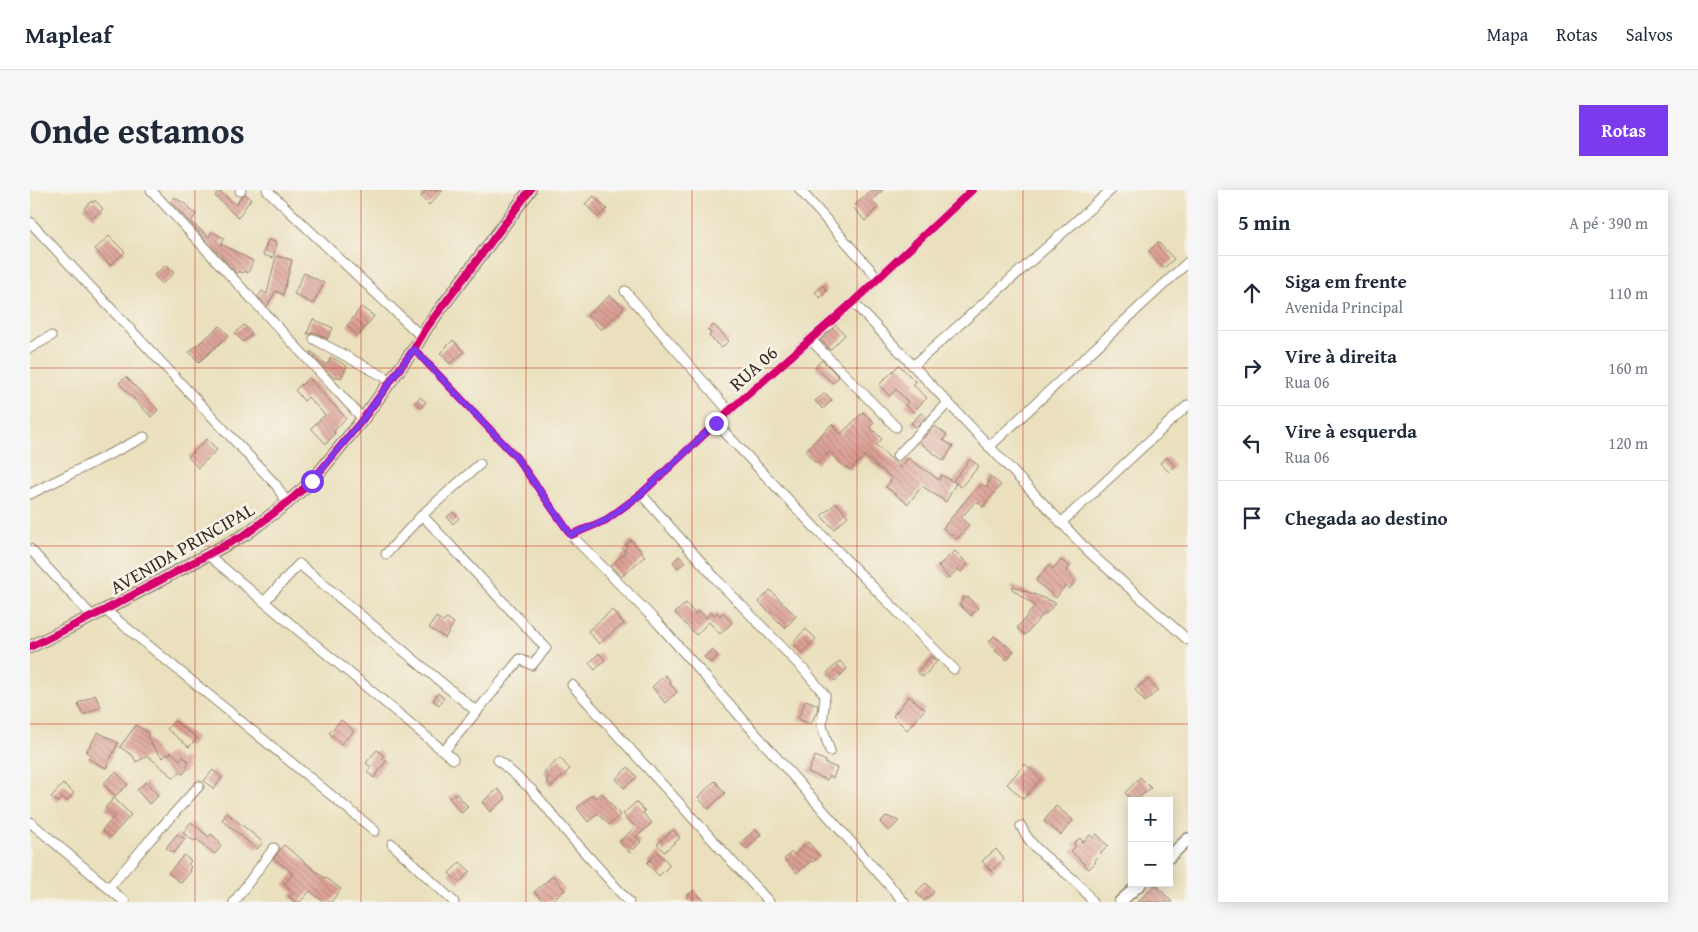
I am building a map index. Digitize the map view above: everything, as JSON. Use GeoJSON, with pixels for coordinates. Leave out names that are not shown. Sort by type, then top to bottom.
{"type":"FeatureCollection","features":[{"type":"Feature","properties":{"kind":"street"},"geometry":{"type":"LineString","coordinates":[[151,190],[363,419]]}},
{"type":"Feature","properties":{"kind":"street"},"geometry":{"type":"LineString","coordinates":[[267,190],[421,336]]}},
{"type":"Feature","properties":{"kind":"street"},"geometry":{"type":"LineString","coordinates":[[800,190],[878,278]]}},
{"type":"Feature","properties":{"kind":"street","name":"RUA 06"},"geometry":{"type":"LineString","coordinates":[[571,535],[606,520],[641,494],[728,412],[853,302],[972,190]]}},
{"type":"Feature","properties":{"kind":"street"},"geometry":{"type":"LineString","coordinates":[[913,366],[1111,190]]}},
{"type":"Feature","properties":{"kind":"street","name":"AVENIDA PRINCIPAL"},"geometry":{"type":"LineString","coordinates":[[30,647],[105,610],[246,534],[287,503],[312,481],[392,381],[421,336],[525,192]]}},
{"type":"Feature","properties":{"kind":"street"},"geometry":{"type":"LineString","coordinates":[[30,222],[276,485],[287,503]]}},
{"type":"Feature","properties":{"kind":"street"},"geometry":{"type":"LineString","coordinates":[[989,446],[1188,262]]}},
{"type":"Feature","properties":{"kind":"street"},"geometry":{"type":"LineString","coordinates":[[625,291],[728,412]]}},
{"type":"Feature","properties":{"kind":"street"},"geometry":{"type":"LineString","coordinates":[[853,302],[1088,552],[1188,640]]}},
{"type":"Feature","properties":{"kind":"street"},"geometry":{"type":"LineString","coordinates":[[30,348],[51,336]]}},
{"type":"Feature","properties":{"kind":"street"},"geometry":{"type":"LineString","coordinates":[[314,339],[392,381]]}},
{"type":"Feature","properties":{"kind":"street"},"geometry":{"type":"LineString","coordinates":[[810,339],[896,427]]}},
{"type":"Feature","properties":{"kind":"street"},"geometry":{"type":"LineString","coordinates":[[414,349],[516,457],[571,535],[657,622],[904,902]]}},
{"type":"Feature","properties":{"kind":"street"},"geometry":{"type":"LineString","coordinates":[[897,456],[948,403]]}},
{"type":"Feature","properties":{"kind":"street"},"geometry":{"type":"LineString","coordinates":[[1061,523],[1188,405]]}},
{"type":"Feature","properties":{"kind":"street"},"geometry":{"type":"LineString","coordinates":[[716,423],[816,530],[954,669]]}},
{"type":"Feature","properties":{"kind":"street"},"geometry":{"type":"LineString","coordinates":[[30,494],[144,437]]}},
{"type":"Feature","properties":{"kind":"street"},"geometry":{"type":"LineString","coordinates":[[386,554],[422,515],[480,464]]}},
{"type":"Feature","properties":{"kind":"street"},"geometry":{"type":"LineString","coordinates":[[641,494],[717,580],[806,671],[825,695],[822,726],[830,751]]}},
{"type":"Feature","properties":{"kind":"street"},"geometry":{"type":"LineString","coordinates":[[422,515],[546,648],[532,665],[520,659],[444,751]]}},
{"type":"Feature","properties":{"kind":"street"},"geometry":{"type":"LineString","coordinates":[[30,549],[92,616]]}},
{"type":"Feature","properties":{"kind":"street"},"geometry":{"type":"LineString","coordinates":[[208,555],[453,759]]}},
{"type":"Feature","properties":{"kind":"street"},"geometry":{"type":"LineString","coordinates":[[264,602],[299,564],[477,712]]}},
{"type":"Feature","properties":{"kind":"street"},"geometry":{"type":"LineString","coordinates":[[105,610],[375,831]]}},
{"type":"Feature","properties":{"kind":"street"},"geometry":{"type":"LineString","coordinates":[[572,685],[769,902]]}},
{"type":"Feature","properties":{"kind":"street"},"geometry":{"type":"LineString","coordinates":[[498,760],[532,790],[629,902]]}},
{"type":"Feature","properties":{"kind":"street"},"geometry":{"type":"LineString","coordinates":[[110,888],[149,841],[199,786]]}},
{"type":"Feature","properties":{"kind":"street"},"geometry":{"type":"LineString","coordinates":[[30,822],[125,902]]}},
{"type":"Feature","properties":{"kind":"street"},"geometry":{"type":"LineString","coordinates":[[1021,826],[1026,839],[1042,855],[1071,878],[1092,902]]}},
{"type":"Feature","properties":{"kind":"street"},"geometry":{"type":"LineString","coordinates":[[1173,853],[1188,839]]}},
{"type":"Feature","properties":{"kind":"street"},"geometry":{"type":"LineString","coordinates":[[392,844],[454,902]]}},
{"type":"Feature","properties":{"kind":"street"},"geometry":{"type":"LineString","coordinates":[[234,902],[274,848]]}},
{"type":"Feature","properties":{"kind":"street"},"geometry":{"type":"LineString","coordinates":[[1120,902],[1136,887]]}},
{"type":"Feature","properties":{"kind":"building"},"geometry":{"type":"Polygon","coordinates":[[[426,190],[443,190],[429,205],[421,197],[426,190]]]}},
{"type":"Feature","properties":{"kind":"building"},"geometry":{"type":"Polygon","coordinates":[[[871,190],[883,190],[871,201],[878,207],[865,221],[853,207],[871,190]]]}},
{"type":"Feature","properties":{"kind":"building"},"geometry":{"type":"Polygon","coordinates":[[[219,191],[236,205],[245,194],[251,199],[238,218],[215,196],[219,191]]]}},
{"type":"Feature","properties":{"kind":"building"},"geometry":{"type":"Polygon","coordinates":[[[594,196],[607,209],[598,217],[585,204],[594,196]]]}},
{"type":"Feature","properties":{"kind":"building"},"geometry":{"type":"Polygon","coordinates":[[[174,197],[190,207],[188,209],[196,214],[191,222],[209,237],[212,232],[224,238],[221,244],[253,261],[248,273],[238,271],[237,274],[171,202],[174,197]]]}},
{"type":"Feature","properties":{"kind":"building"},"geometry":{"type":"Polygon","coordinates":[[[95,200],[103,209],[93,218],[84,208],[95,200]]]}},
{"type":"Feature","properties":{"kind":"building"},"geometry":{"type":"Polygon","coordinates":[[[109,236],[125,252],[110,265],[95,249],[109,236]]]}},
{"type":"Feature","properties":{"kind":"building"},"geometry":{"type":"Polygon","coordinates":[[[268,240],[275,242],[273,258],[263,255],[268,240]]]}},
{"type":"Feature","properties":{"kind":"building"},"geometry":{"type":"Polygon","coordinates":[[[1158,242],[1174,259],[1164,268],[1149,251],[1158,242]]]}},
{"type":"Feature","properties":{"kind":"building"},"geometry":{"type":"Polygon","coordinates":[[[276,256],[292,260],[283,295],[276,291],[267,306],[258,297],[262,291],[267,294],[276,256]]]}},
{"type":"Feature","properties":{"kind":"building"},"geometry":{"type":"Polygon","coordinates":[[[166,265],[174,273],[162,284],[154,275],[166,265]]]}},
{"type":"Feature","properties":{"kind":"building"},"geometry":{"type":"Polygon","coordinates":[[[304,273],[324,283],[313,304],[294,294],[304,273]]]}},
{"type":"Feature","properties":{"kind":"building"},"geometry":{"type":"Polygon","coordinates":[[[823,285],[827,291],[820,298],[815,292],[823,285]]]}},
{"type":"Feature","properties":{"kind":"building"},"geometry":{"type":"Polygon","coordinates":[[[610,295],[624,308],[601,330],[587,316],[610,295]]]}},
{"type":"Feature","properties":{"kind":"building"},"geometry":{"type":"Polygon","coordinates":[[[361,307],[374,316],[359,335],[347,326],[361,307]]]}},
{"type":"Feature","properties":{"kind":"building"},"geometry":{"type":"Polygon","coordinates":[[[313,319],[333,328],[327,339],[316,333],[307,334],[313,319]]]}},
{"type":"Feature","properties":{"kind":"building"},"geometry":{"type":"Polygon","coordinates":[[[244,325],[252,334],[243,342],[235,333],[244,325]]]}},
{"type":"Feature","properties":{"kind":"building"},"geometry":{"type":"Polygon","coordinates":[[[714,325],[729,341],[721,348],[709,336],[711,334],[708,330],[714,325]]]}},
{"type":"Feature","properties":{"kind":"building"},"geometry":{"type":"Polygon","coordinates":[[[836,325],[845,335],[830,350],[820,340],[836,325]]]}},
{"type":"Feature","properties":{"kind":"building"},"geometry":{"type":"Polygon","coordinates":[[[220,326],[229,335],[199,362],[189,352],[220,326]]]}},
{"type":"Feature","properties":{"kind":"building"},"geometry":{"type":"Polygon","coordinates":[[[453,340],[464,352],[450,364],[440,353],[453,340]]]}},
{"type":"Feature","properties":{"kind":"building"},"geometry":{"type":"Polygon","coordinates":[[[311,351],[327,365],[331,357],[347,366],[341,378],[336,376],[335,379],[310,353],[311,351]]]}},
{"type":"Feature","properties":{"kind":"building"},"geometry":{"type":"Polygon","coordinates":[[[822,360],[839,377],[832,383],[815,367],[822,360]]]}},
{"type":"Feature","properties":{"kind":"building"},"geometry":{"type":"Polygon","coordinates":[[[899,365],[916,382],[913,385],[927,398],[913,412],[905,405],[908,402],[896,389],[890,396],[879,385],[899,365]]]}},
{"type":"Feature","properties":{"kind":"building"},"geometry":{"type":"Polygon","coordinates":[[[126,377],[158,410],[151,417],[119,383],[126,377]]]}},
{"type":"Feature","properties":{"kind":"building"},"geometry":{"type":"Polygon","coordinates":[[[309,378],[346,418],[333,432],[335,433],[326,444],[311,428],[325,415],[308,397],[304,401],[295,390],[309,378]]]}},
{"type":"Feature","properties":{"kind":"building"},"geometry":{"type":"Polygon","coordinates":[[[825,393],[832,400],[823,409],[815,401],[825,393]]]}},
{"type":"Feature","properties":{"kind":"building"},"geometry":{"type":"Polygon","coordinates":[[[420,397],[426,402],[421,408],[415,402],[420,397]]]}},
{"type":"Feature","properties":{"kind":"building"},"geometry":{"type":"Polygon","coordinates":[[[863,412],[874,422],[870,427],[882,439],[876,445],[901,468],[908,458],[939,480],[941,475],[956,483],[946,502],[922,486],[908,504],[886,487],[892,479],[865,456],[850,470],[847,467],[845,468],[829,452],[817,464],[805,451],[832,424],[841,434],[863,412]]]}},
{"type":"Feature","properties":{"kind":"building"},"geometry":{"type":"Polygon","coordinates":[[[921,413],[926,417],[916,427],[911,423],[921,413]]]}},
{"type":"Feature","properties":{"kind":"building"},"geometry":{"type":"Polygon","coordinates":[[[935,426],[947,435],[943,440],[953,446],[944,461],[919,442],[935,426]]]}},
{"type":"Feature","properties":{"kind":"building"},"geometry":{"type":"Polygon","coordinates":[[[207,439],[217,450],[198,468],[188,457],[207,439]]]}},
{"type":"Feature","properties":{"kind":"building"},"geometry":{"type":"Polygon","coordinates":[[[1167,457],[1175,466],[1169,472],[1160,463],[1167,457]]]}},
{"type":"Feature","properties":{"kind":"building"},"geometry":{"type":"Polygon","coordinates":[[[970,459],[979,466],[961,487],[953,481],[970,459]]]}},
{"type":"Feature","properties":{"kind":"building"},"geometry":{"type":"Polygon","coordinates":[[[990,476],[1001,485],[982,508],[983,506],[976,501],[961,518],[969,525],[957,539],[943,528],[970,495],[982,484],[987,488],[990,476]]]}},
{"type":"Feature","properties":{"kind":"building"},"geometry":{"type":"Polygon","coordinates":[[[836,503],[848,516],[834,529],[821,516],[836,503]]]}},
{"type":"Feature","properties":{"kind":"building"},"geometry":{"type":"Polygon","coordinates":[[[453,512],[459,518],[453,524],[447,517],[453,512]]]}},
{"type":"Feature","properties":{"kind":"building"},"geometry":{"type":"Polygon","coordinates":[[[631,540],[645,556],[621,577],[611,566],[625,553],[623,551],[627,547],[625,545],[631,540]]]}},
{"type":"Feature","properties":{"kind":"building"},"geometry":{"type":"Polygon","coordinates":[[[955,551],[968,564],[961,572],[958,569],[949,578],[938,566],[955,551]]]}},
{"type":"Feature","properties":{"kind":"building"},"geometry":{"type":"Polygon","coordinates":[[[679,556],[685,562],[678,568],[673,562],[679,556]]]}},
{"type":"Feature","properties":{"kind":"building"},"geometry":{"type":"Polygon","coordinates":[[[1061,560],[1070,567],[1066,571],[1075,582],[1069,589],[1065,586],[1056,598],[1036,581],[1049,565],[1053,569],[1061,560]]]}},
{"type":"Feature","properties":{"kind":"building"},"geometry":{"type":"Polygon","coordinates":[[[1013,586],[1056,603],[1046,614],[1044,613],[1025,635],[1017,628],[1035,606],[1012,589],[1013,586]]]}},
{"type":"Feature","properties":{"kind":"building"},"geometry":{"type":"Polygon","coordinates":[[[770,590],[796,616],[785,628],[759,602],[770,590]]]}},
{"type":"Feature","properties":{"kind":"building"},"geometry":{"type":"Polygon","coordinates":[[[964,596],[966,599],[968,597],[978,608],[971,616],[960,605],[964,596]]]}},
{"type":"Feature","properties":{"kind":"building"},"geometry":{"type":"Polygon","coordinates":[[[686,603],[695,614],[699,610],[706,618],[712,612],[714,615],[717,612],[720,616],[723,612],[732,623],[720,634],[709,622],[696,635],[675,613],[686,603]]]}},
{"type":"Feature","properties":{"kind":"building"},"geometry":{"type":"Polygon","coordinates":[[[612,610],[624,624],[599,644],[588,631],[612,610]]]}},
{"type":"Feature","properties":{"kind":"building"},"geometry":{"type":"Polygon","coordinates":[[[436,617],[444,622],[447,618],[454,623],[445,638],[429,628],[436,617]]]}},
{"type":"Feature","properties":{"kind":"building"},"geometry":{"type":"Polygon","coordinates":[[[806,629],[816,639],[802,653],[792,643],[806,629]]]}},
{"type":"Feature","properties":{"kind":"building"},"geometry":{"type":"Polygon","coordinates":[[[994,636],[1014,651],[1007,660],[988,643],[994,636]]]}},
{"type":"Feature","properties":{"kind":"building"},"geometry":{"type":"Polygon","coordinates":[[[712,650],[718,656],[710,663],[704,657],[712,650]]]}},
{"type":"Feature","properties":{"kind":"building"},"geometry":{"type":"Polygon","coordinates":[[[599,653],[605,660],[595,670],[589,663],[599,653]]]}},
{"type":"Feature","properties":{"kind":"building"},"geometry":{"type":"Polygon","coordinates":[[[931,656],[937,661],[923,677],[917,672],[931,656]]]}},
{"type":"Feature","properties":{"kind":"building"},"geometry":{"type":"Polygon","coordinates":[[[840,661],[847,669],[835,681],[827,673],[840,661]]]}},
{"type":"Feature","properties":{"kind":"building"},"geometry":{"type":"Polygon","coordinates":[[[665,675],[677,692],[665,703],[652,687],[665,675]]]}},
{"type":"Feature","properties":{"kind":"building"},"geometry":{"type":"Polygon","coordinates":[[[1148,679],[1158,690],[1145,702],[1135,690],[1148,679]]]}},
{"type":"Feature","properties":{"kind":"building"},"geometry":{"type":"Polygon","coordinates":[[[438,693],[444,698],[439,705],[433,701],[438,693]]]}},
{"type":"Feature","properties":{"kind":"building"},"geometry":{"type":"Polygon","coordinates":[[[95,695],[101,707],[83,715],[78,703],[95,695]]]}},
{"type":"Feature","properties":{"kind":"building"},"geometry":{"type":"Polygon","coordinates":[[[909,696],[925,709],[907,730],[893,716],[909,696]]]}},
{"type":"Feature","properties":{"kind":"building"},"geometry":{"type":"Polygon","coordinates":[[[806,700],[818,705],[811,724],[798,719],[806,700]]]}},
{"type":"Feature","properties":{"kind":"building"},"geometry":{"type":"Polygon","coordinates":[[[341,720],[354,731],[341,744],[329,733],[341,720]]]}},
{"type":"Feature","properties":{"kind":"building"},"geometry":{"type":"Polygon","coordinates":[[[174,721],[197,738],[189,747],[167,729],[174,721]]]}},
{"type":"Feature","properties":{"kind":"building"},"geometry":{"type":"Polygon","coordinates":[[[136,725],[149,734],[147,737],[163,758],[171,752],[180,760],[183,757],[189,761],[186,766],[188,768],[183,774],[180,772],[174,778],[148,756],[136,762],[133,756],[120,747],[136,725]]]}},
{"type":"Feature","properties":{"kind":"building"},"geometry":{"type":"Polygon","coordinates":[[[98,732],[118,743],[106,768],[88,759],[91,755],[86,752],[98,732]]]}},
{"type":"Feature","properties":{"kind":"building"},"geometry":{"type":"Polygon","coordinates":[[[377,750],[384,756],[382,758],[386,761],[374,778],[367,772],[371,767],[366,763],[377,750]]]}},
{"type":"Feature","properties":{"kind":"building"},"geometry":{"type":"Polygon","coordinates":[[[815,756],[837,768],[833,778],[829,776],[827,780],[808,772],[815,756]]]}},
{"type":"Feature","properties":{"kind":"building"},"geometry":{"type":"Polygon","coordinates":[[[560,758],[570,769],[551,787],[546,780],[549,778],[544,772],[560,758]]]}},
{"type":"Feature","properties":{"kind":"building"},"geometry":{"type":"Polygon","coordinates":[[[1025,764],[1041,779],[1023,799],[1007,784],[1025,764]]]}},
{"type":"Feature","properties":{"kind":"building"},"geometry":{"type":"Polygon","coordinates":[[[628,767],[637,777],[624,788],[616,779],[628,767]]]}},
{"type":"Feature","properties":{"kind":"building"},"geometry":{"type":"Polygon","coordinates":[[[213,770],[222,778],[214,789],[204,781],[213,770]]]}},
{"type":"Feature","properties":{"kind":"building"},"geometry":{"type":"Polygon","coordinates":[[[116,772],[128,785],[115,796],[103,784],[116,772]]]}},
{"type":"Feature","properties":{"kind":"building"},"geometry":{"type":"Polygon","coordinates":[[[1140,777],[1151,788],[1140,797],[1128,797],[1125,793],[1140,777]]]}},
{"type":"Feature","properties":{"kind":"building"},"geometry":{"type":"Polygon","coordinates":[[[715,781],[725,793],[708,809],[698,797],[715,781]]]}},
{"type":"Feature","properties":{"kind":"building"},"geometry":{"type":"Polygon","coordinates":[[[146,782],[158,796],[149,804],[137,790],[146,782]]]}},
{"type":"Feature","properties":{"kind":"building"},"geometry":{"type":"Polygon","coordinates":[[[63,784],[74,793],[67,801],[62,797],[58,802],[51,797],[63,784]]]}},
{"type":"Feature","properties":{"kind":"building"},"geometry":{"type":"Polygon","coordinates":[[[498,789],[506,798],[490,812],[482,802],[498,789]]]}},
{"type":"Feature","properties":{"kind":"building"},"geometry":{"type":"Polygon","coordinates":[[[456,793],[468,807],[462,813],[449,798],[456,793]]]}},
{"type":"Feature","properties":{"kind":"building"},"geometry":{"type":"Polygon","coordinates":[[[602,793],[620,815],[609,825],[598,813],[588,822],[577,808],[593,794],[596,798],[602,793]]]}},
{"type":"Feature","properties":{"kind":"building"},"geometry":{"type":"Polygon","coordinates":[[[114,798],[131,815],[110,838],[102,830],[114,817],[105,808],[114,798]]]}},
{"type":"Feature","properties":{"kind":"building"},"geometry":{"type":"Polygon","coordinates":[[[636,802],[645,811],[643,813],[652,823],[636,837],[641,842],[630,853],[619,842],[635,827],[623,814],[636,802]]]}},
{"type":"Feature","properties":{"kind":"building"},"geometry":{"type":"Polygon","coordinates":[[[1056,806],[1073,820],[1061,835],[1044,821],[1056,806]]]}},
{"type":"Feature","properties":{"kind":"building"},"geometry":{"type":"Polygon","coordinates":[[[227,813],[263,842],[257,849],[222,820],[227,813]]]}},
{"type":"Feature","properties":{"kind":"building"},"geometry":{"type":"Polygon","coordinates":[[[886,816],[899,821],[889,831],[880,822],[886,816]]]}},
{"type":"Feature","properties":{"kind":"building"},"geometry":{"type":"Polygon","coordinates":[[[191,822],[209,837],[211,834],[220,842],[221,846],[215,854],[196,839],[194,841],[183,833],[191,822]]]}},
{"type":"Feature","properties":{"kind":"building"},"geometry":{"type":"Polygon","coordinates":[[[756,829],[761,835],[746,849],[740,843],[756,829]]]}},
{"type":"Feature","properties":{"kind":"building"},"geometry":{"type":"Polygon","coordinates":[[[673,830],[680,838],[664,852],[657,844],[673,830]]]}},
{"type":"Feature","properties":{"kind":"building"},"geometry":{"type":"Polygon","coordinates":[[[177,834],[185,839],[174,853],[166,848],[177,834]]]}},
{"type":"Feature","properties":{"kind":"building"},"geometry":{"type":"Polygon","coordinates":[[[1097,834],[1108,846],[1094,860],[1096,862],[1089,869],[1071,851],[1076,846],[1073,844],[1080,838],[1083,842],[1090,835],[1093,838],[1097,834]]]}},
{"type":"Feature","properties":{"kind":"building"},"geometry":{"type":"Polygon","coordinates":[[[808,842],[820,856],[797,873],[784,859],[792,852],[794,855],[808,842]]]}},
{"type":"Feature","properties":{"kind":"building"},"geometry":{"type":"Polygon","coordinates":[[[284,845],[324,878],[341,889],[331,902],[324,902],[310,891],[300,902],[295,902],[289,897],[293,893],[284,885],[293,873],[274,858],[284,845]]]}},
{"type":"Feature","properties":{"kind":"building"},"geometry":{"type":"Polygon","coordinates":[[[996,849],[1004,859],[991,871],[982,861],[996,849]]]}},
{"type":"Feature","properties":{"kind":"building"},"geometry":{"type":"Polygon","coordinates":[[[658,852],[670,865],[659,876],[647,863],[658,852]]]}},
{"type":"Feature","properties":{"kind":"building"},"geometry":{"type":"Polygon","coordinates":[[[184,855],[191,861],[188,864],[191,867],[189,870],[191,871],[181,883],[168,873],[184,855]]]}},
{"type":"Feature","properties":{"kind":"building"},"geometry":{"type":"Polygon","coordinates":[[[460,862],[470,871],[459,883],[449,873],[460,862]]]}},
{"type":"Feature","properties":{"kind":"building"},"geometry":{"type":"Polygon","coordinates":[[[553,876],[565,890],[550,902],[544,902],[534,892],[553,876]]]}},
{"type":"Feature","properties":{"kind":"building"},"geometry":{"type":"Polygon","coordinates":[[[926,883],[934,892],[924,901],[916,892],[926,883]]]}},
{"type":"Feature","properties":{"kind":"building"},"geometry":{"type":"Polygon","coordinates":[[[1154,887],[1158,887],[1172,902],[1137,902],[1154,887]]]}},
{"type":"Feature","properties":{"kind":"building"},"geometry":{"type":"Polygon","coordinates":[[[694,890],[705,902],[691,902],[686,897],[694,890]]]}},
{"type":"Feature","properties":{"kind":"cycle path"},"geometry":{"type":"LineString","coordinates":[[30,647],[105,610],[246,534],[287,503],[312,481],[363,419],[414,349],[427,327],[530,190]]}},
{"type":"Feature","properties":{"kind":"cycle path"},"geometry":{"type":"LineString","coordinates":[[414,349],[516,457],[571,535],[606,520],[641,494],[729,411],[853,302],[972,190]]}},
{"type":"Feature","properties":{"kind":"route"},"geometry":{"type":"LineString","coordinates":[[312,481],[363,419],[414,349],[516,457],[571,535],[606,520],[641,494],[716,423]]}}]}
